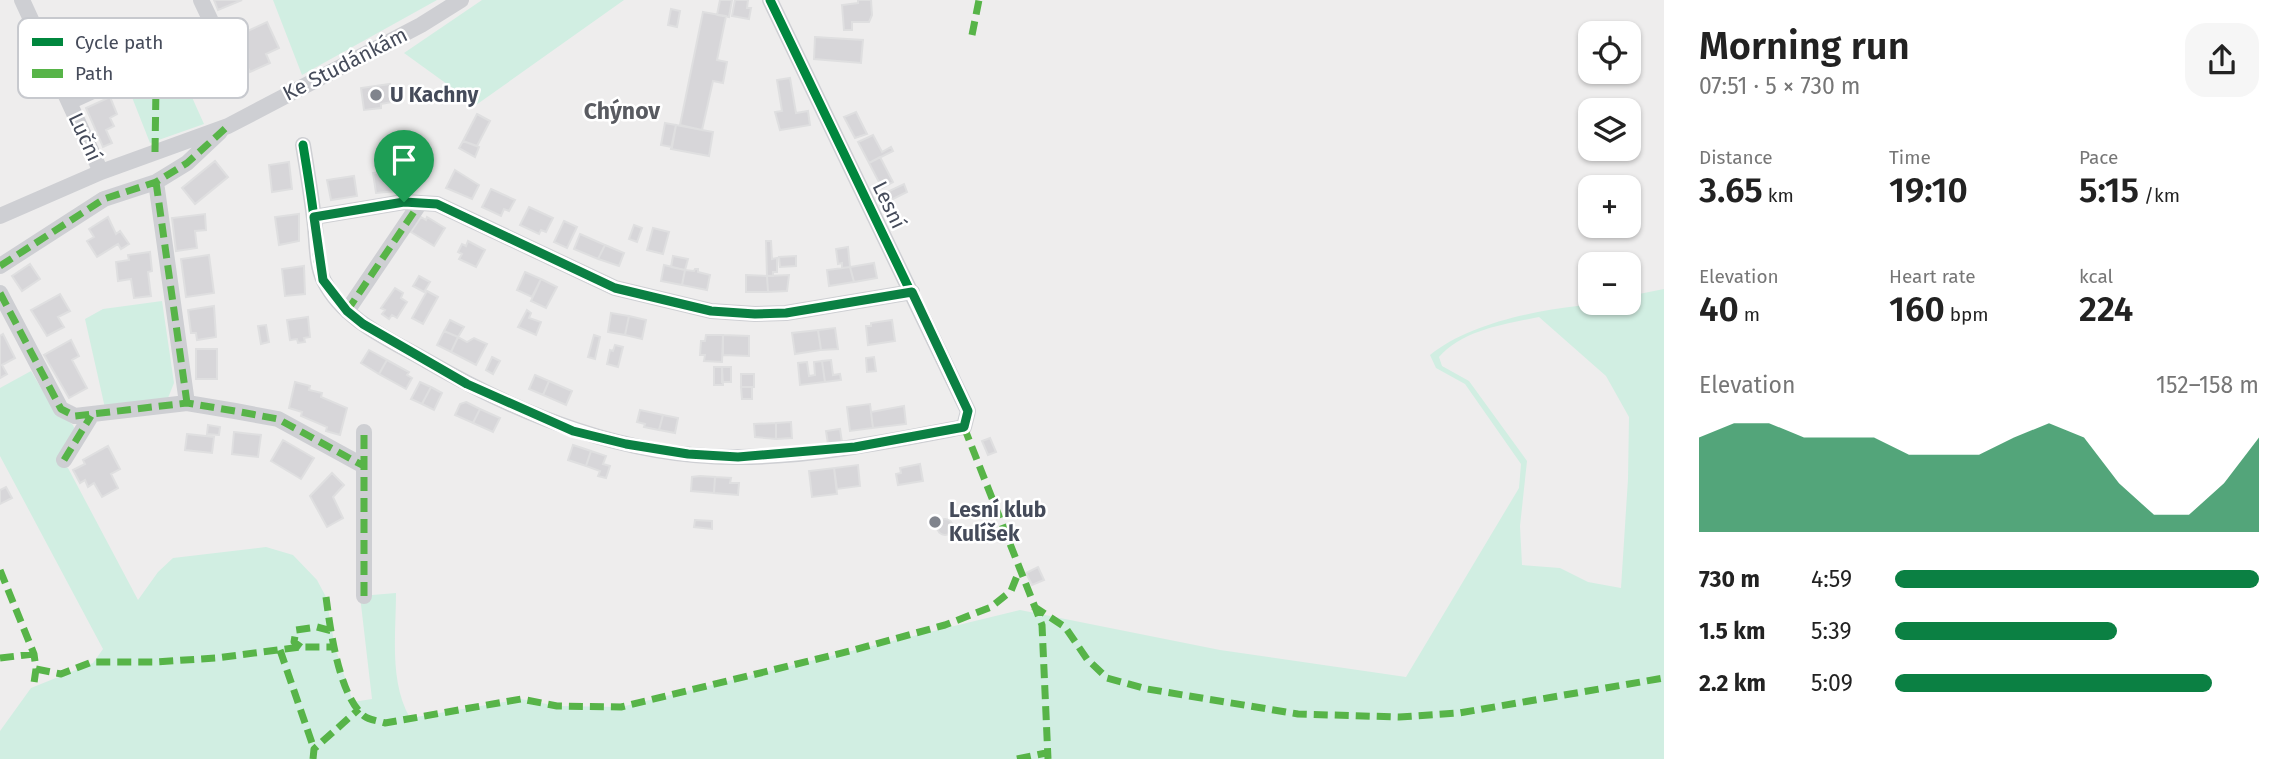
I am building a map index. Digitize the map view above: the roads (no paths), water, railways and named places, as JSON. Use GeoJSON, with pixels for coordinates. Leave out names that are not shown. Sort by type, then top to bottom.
{"type":"FeatureCollection","features":[{"type":"Feature","properties":{"kind":"street","name":"Luční"},"geometry":{"type":"LineString","coordinates":[[22,0],[30,18]]}},
{"type":"Feature","properties":{"kind":"street","name":"Luční"},"geometry":{"type":"LineString","coordinates":[[201,0],[209,18]]}},
{"type":"Feature","properties":{"kind":"street","name":"Ke Studánkám"},"geometry":{"type":"LineString","coordinates":[[0,216],[101,172],[228,126],[421,25],[461,0]]}},
{"type":"Feature","properties":{"kind":"street","name":"Lesní"},"geometry":{"type":"LineString","coordinates":[[347,311],[363,324],[467,384],[573,431],[626,444],[688,454],[738,457],[855,447],[964,427],[968,411],[770,0]]}},
{"type":"Feature","properties":{"kind":"street","name":"Luční"},"geometry":{"type":"LineString","coordinates":[[67,98],[101,172]]}},
{"type":"Feature","properties":{"kind":"street","name":"Luční"},"geometry":{"type":"LineString","coordinates":[[69,102],[78,98]]}},
{"type":"Feature","properties":{"kind":"street","name":"Ke Studánkám"},"geometry":{"type":"LineString","coordinates":[[0,266],[104,199],[156,182],[187,163],[228,126]]}},
{"type":"Feature","properties":{"kind":"street"},"geometry":{"type":"LineString","coordinates":[[303,145],[323,280],[347,311],[420,203]]}},
{"type":"Feature","properties":{"kind":"street"},"geometry":{"type":"LineString","coordinates":[[156,182],[187,403]]}},
{"type":"Feature","properties":{"kind":"street"},"geometry":{"type":"LineString","coordinates":[[314,217],[404,202],[437,204],[615,288],[711,311],[786,313],[912,292]]}},
{"type":"Feature","properties":{"kind":"street"},"geometry":{"type":"LineString","coordinates":[[0,293],[61,409],[75,416],[187,403],[278,419],[362,465]]}},
{"type":"Feature","properties":{"kind":"street"},"geometry":{"type":"LineString","coordinates":[[64,460],[91,416]]}},
{"type":"Feature","properties":{"kind":"street"},"geometry":{"type":"LineString","coordinates":[[364,432],[364,596]]}},
{"type":"Feature","properties":{"kind":"place","name":"U Kachny"},"geometry":{"type":"Point","coordinates":[376,95]}},
{"type":"Feature","properties":{"kind":"place","name":"Lesní klub Kulíšek"},"geometry":{"type":"Point","coordinates":[935,522]}},
{"type":"Feature","properties":{"kind":"district","name":"Chýnov"},"geometry":{"type":"Point","coordinates":[622,111]}}]}
